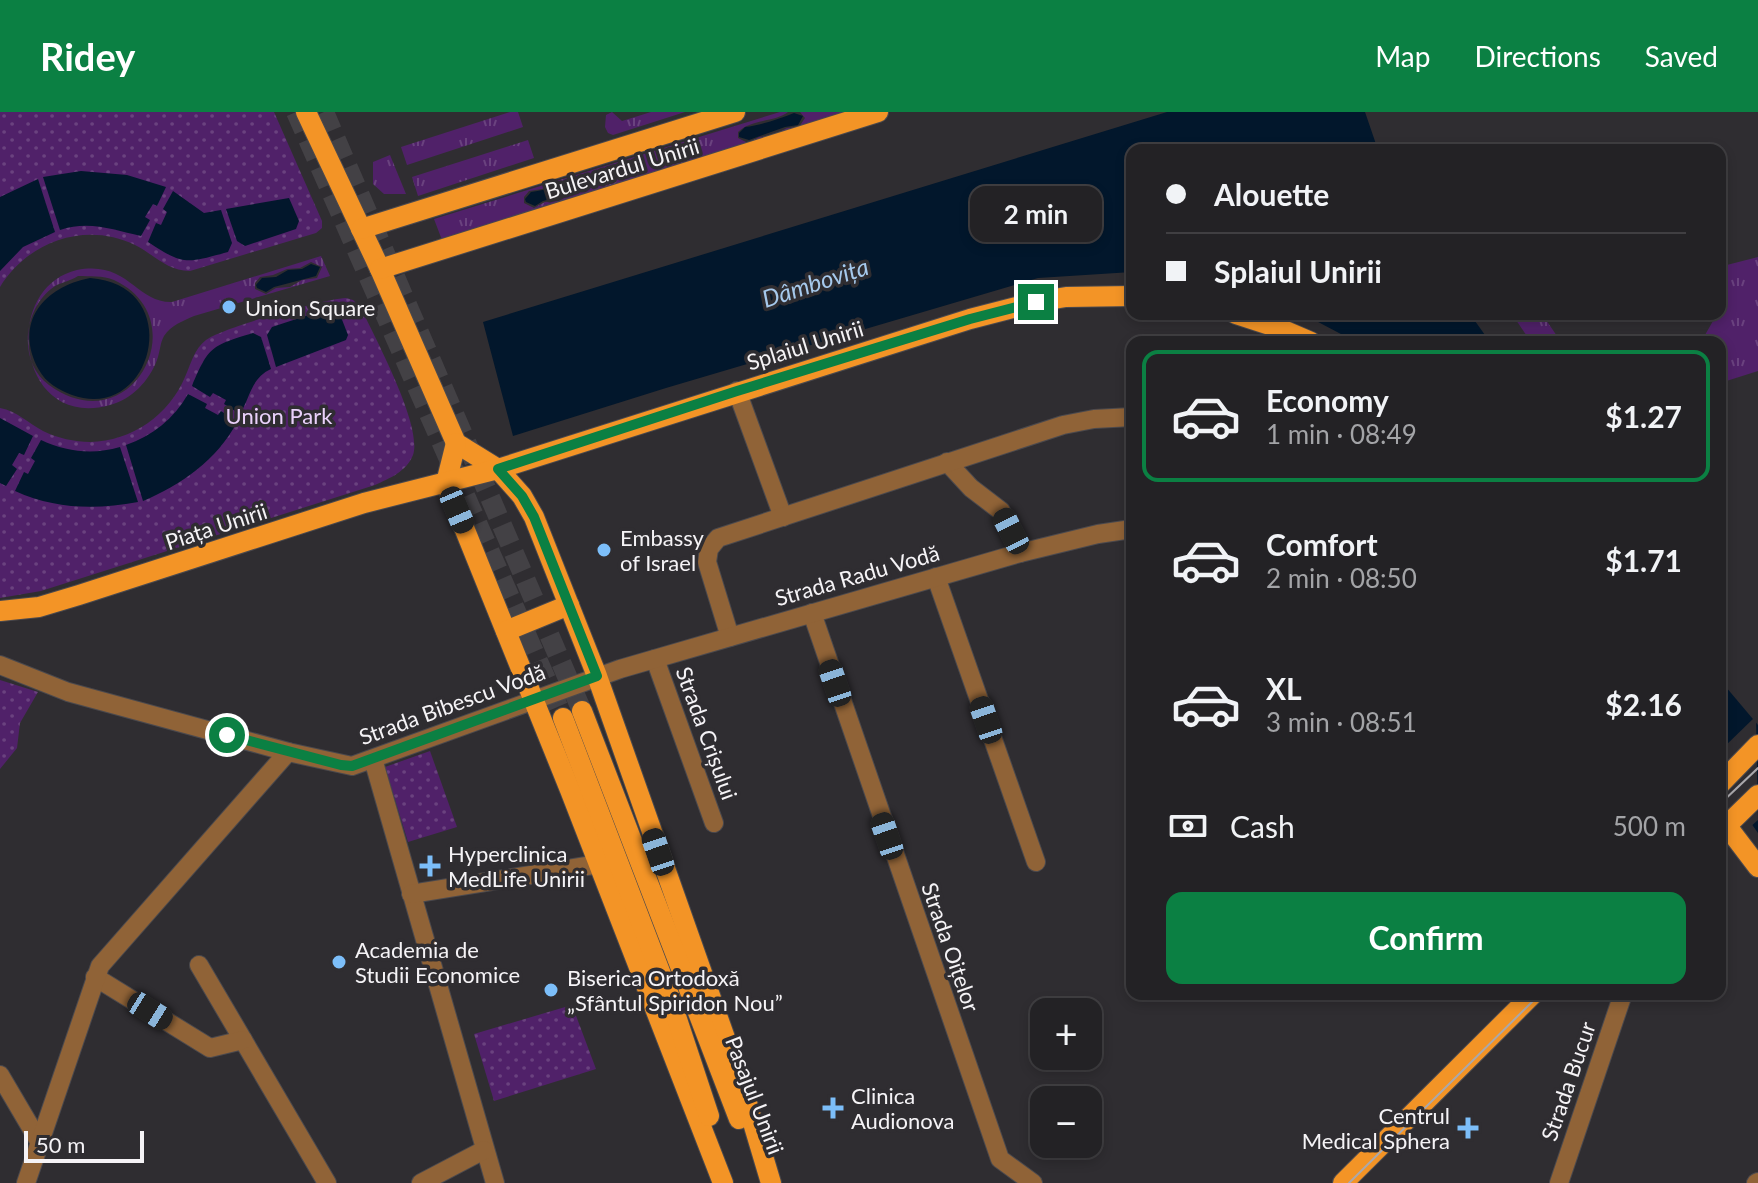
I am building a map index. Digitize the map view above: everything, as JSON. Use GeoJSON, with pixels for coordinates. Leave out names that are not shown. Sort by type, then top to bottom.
{"type":"FeatureCollection","features":[{"type":"Feature","properties":{"kind":"main road"},"geometry":{"type":"LineString","coordinates":[[306,112],[380,269],[456,443],[498,469],[522,496],[534,517],[597,676],[742,1086],[771,1183]]}},
{"type":"Feature","properties":{"kind":"main road","name":"Bulevardul Unirii"},"geometry":{"type":"LineString","coordinates":[[361,229],[735,112]]}},
{"type":"Feature","properties":{"kind":"main road","name":"Bulevardul Unirii"},"geometry":{"type":"LineString","coordinates":[[380,269],[878,112]]}},
{"type":"Feature","properties":{"kind":"main road","name":"Splaiul Unirii"},"geometry":{"type":"LineString","coordinates":[[498,469],[1004,309],[1066,297],[1126,296]]}},
{"type":"Feature","properties":{"kind":"main road"},"geometry":{"type":"LineString","coordinates":[[1254,320],[1297,336]]}},
{"type":"Feature","properties":{"kind":"main road"},"geometry":{"type":"LineString","coordinates":[[456,443],[446,483],[723,1183]]}},
{"type":"Feature","properties":{"kind":"main road","name":"Piața Unirii"},"geometry":{"type":"LineString","coordinates":[[0,611],[39,607],[364,503],[498,469]]}},
{"type":"Feature","properties":{"kind":"main road"},"geometry":{"type":"LineString","coordinates":[[506,631],[569,605]]}},
{"type":"Feature","properties":{"kind":"main road","name":"Pasajul Unirii"},"geometry":{"type":"LineString","coordinates":[[732,1183],[572,714],[763,1183]]}},
{"type":"Feature","properties":{"kind":"main road"},"geometry":{"type":"LineString","coordinates":[[1726,778],[1758,745]]}},
{"type":"Feature","properties":{"kind":"main road"},"geometry":{"type":"LineString","coordinates":[[1758,795],[1726,822],[1758,867]]}},
{"type":"Feature","properties":{"kind":"main road"},"geometry":{"type":"LineString","coordinates":[[1343,1183],[1527,1000]]}},
{"type":"Feature","properties":{"kind":"street"},"geometry":{"type":"LineString","coordinates":[[737,391],[783,517]]}},
{"type":"Feature","properties":{"kind":"street"},"geometry":{"type":"LineString","coordinates":[[730,637],[708,567],[709,549],[713,542],[947,462],[1079,421],[1126,417]]}},
{"type":"Feature","properties":{"kind":"street"},"geometry":{"type":"LineString","coordinates":[[947,462],[971,488],[1001,511],[1020,553]]}},
{"type":"Feature","properties":{"kind":"street","name":"Strada Radu Vodă"},"geometry":{"type":"LineString","coordinates":[[597,676],[1020,553],[1126,530]]}},
{"type":"Feature","properties":{"kind":"street"},"geometry":{"type":"LineString","coordinates":[[936,577],[1036,862]]}},
{"type":"Feature","properties":{"kind":"street","name":"Strada Oițelor"},"geometry":{"type":"LineString","coordinates":[[812,613],[1000,1159],[1033,1183]]}},
{"type":"Feature","properties":{"kind":"street","name":"Strada Crișului"},"geometry":{"type":"LineString","coordinates":[[655,659],[714,823]]}},
{"type":"Feature","properties":{"kind":"street","name":"Strada Bibescu Vodă"},"geometry":{"type":"LineString","coordinates":[[0,665],[68,692],[346,766],[373,759],[597,676]]}},
{"type":"Feature","properties":{"kind":"street"},"geometry":{"type":"LineString","coordinates":[[26,1183],[95,977],[107,958],[288,752]]}},
{"type":"Feature","properties":{"kind":"street"},"geometry":{"type":"LineString","coordinates":[[373,759],[495,1183]]}},
{"type":"Feature","properties":{"kind":"street"},"geometry":{"type":"LineString","coordinates":[[411,894],[599,864]]}},
{"type":"Feature","properties":{"kind":"street"},"geometry":{"type":"LineString","coordinates":[[199,965],[327,1183]]}},
{"type":"Feature","properties":{"kind":"street"},"geometry":{"type":"LineString","coordinates":[[95,977],[210,1048],[243,1040]]}},
{"type":"Feature","properties":{"kind":"street","name":"Strada Bucur"},"geometry":{"type":"LineString","coordinates":[[1559,1183],[1621,1000]]}},
{"type":"Feature","properties":{"kind":"street"},"geometry":{"type":"LineString","coordinates":[[0,1075],[40,1143]]}},
{"type":"Feature","properties":{"kind":"street"},"geometry":{"type":"LineString","coordinates":[[421,1183],[484,1150]]}},
{"type":"Feature","properties":{"kind":"green space"},"geometry":{"type":"Polygon","coordinates":[[[0,112],[274,112],[322,221],[322,228],[316,233],[190,271],[168,265],[135,245],[116,238],[78,236],[42,247],[12,271],[0,287],[0,112]]]}},
{"type":"Feature","properties":{"kind":"green space"},"geometry":{"type":"Polygon","coordinates":[[[518,112],[523,127],[407,165],[401,147],[518,112]]]}},
{"type":"Feature","properties":{"kind":"green space"},"geometry":{"type":"Polygon","coordinates":[[[612,112],[622,121],[651,112],[685,112],[613,135],[605,127],[606,115],[612,112]]]}},
{"type":"Feature","properties":{"kind":"green space"},"geometry":{"type":"Polygon","coordinates":[[[780,112],[788,112],[743,128],[738,132],[738,138],[748,143],[787,128],[799,127],[805,118],[800,112],[850,112],[442,240],[434,219],[780,112]],[[579,176],[568,182],[529,191],[524,203],[534,208],[545,202],[559,201],[573,193],[586,192],[591,181],[579,176]]]}},
{"type":"Feature","properties":{"kind":"green space"},"geometry":{"type":"Polygon","coordinates":[[[528,140],[534,158],[418,196],[412,177],[528,140]]]}},
{"type":"Feature","properties":{"kind":"green space"},"geometry":{"type":"Polygon","coordinates":[[[390,155],[406,194],[384,194],[373,184],[373,162],[390,155]]]}},
{"type":"Feature","properties":{"kind":"green space"},"geometry":{"type":"Polygon","coordinates":[[[321,256],[330,276],[194,316],[178,324],[164,336],[157,360],[144,382],[132,394],[110,405],[79,407],[55,397],[38,378],[35,368],[49,385],[79,399],[106,399],[128,388],[144,370],[152,346],[151,321],[139,298],[110,278],[78,276],[57,285],[42,299],[33,315],[37,302],[52,282],[77,270],[108,271],[149,296],[172,302],[321,256]],[[311,262],[300,268],[260,277],[255,289],[266,294],[276,288],[317,278],[322,267],[311,262]]]}},
{"type":"Feature","properties":{"kind":"green space"},"geometry":{"type":"Polygon","coordinates":[[[1758,257],[1758,371],[1726,381],[1726,336],[1704,336],[1714,320],[1726,320],[1726,265],[1758,257]]]}},
{"type":"Feature","properties":{"kind":"green space","name":"Union Park"},"geometry":{"type":"Polygon","coordinates":[[[346,298],[361,308],[405,404],[414,442],[413,455],[402,470],[375,485],[41,591],[0,598],[0,408],[17,414],[43,431],[66,439],[90,442],[120,437],[147,423],[169,403],[196,352],[206,340],[273,315],[346,298]]]}},
{"type":"Feature","properties":{"kind":"green space"},"geometry":{"type":"Polygon","coordinates":[[[1516,320],[1546,320],[1557,336],[1527,336],[1516,320]]]}},
{"type":"Feature","properties":{"kind":"green space"},"geometry":{"type":"Polygon","coordinates":[[[0,680],[38,692],[20,723],[17,748],[0,769],[0,680]]]}},
{"type":"Feature","properties":{"kind":"green space"},"geometry":{"type":"Polygon","coordinates":[[[430,751],[457,827],[408,842],[385,767],[430,751]]]}},
{"type":"Feature","properties":{"kind":"green space"},"geometry":{"type":"Polygon","coordinates":[[[572,1005],[596,1069],[494,1101],[474,1034],[572,1005]]]}},
{"type":"Feature","properties":{"kind":"water","name":"Dâmbovița"},"geometry":{"type":"Polygon","coordinates":[[[1167,112],[1365,112],[1376,144],[1126,144],[1126,272],[1038,278],[513,436],[483,322],[1167,112]]]}},
{"type":"Feature","properties":{"kind":"water"},"geometry":{"type":"Polygon","coordinates":[[[794,113],[803,116],[798,125],[749,140],[739,137],[745,127],[794,113]]]}},
{"type":"Feature","properties":{"kind":"water"},"geometry":{"type":"Polygon","coordinates":[[[81,171],[127,175],[166,187],[157,206],[153,204],[145,217],[150,220],[141,236],[91,226],[60,230],[43,177],[81,171]]]}},
{"type":"Feature","properties":{"kind":"water"},"geometry":{"type":"Polygon","coordinates":[[[580,178],[589,181],[584,190],[535,206],[526,202],[531,192],[580,178]]]}},
{"type":"Feature","properties":{"kind":"water"},"geometry":{"type":"Polygon","coordinates":[[[38,179],[55,232],[23,247],[0,271],[0,197],[38,179]]]}},
{"type":"Feature","properties":{"kind":"water"},"geometry":{"type":"Polygon","coordinates":[[[173,191],[204,213],[221,210],[232,243],[228,252],[194,260],[178,259],[148,242],[156,223],[161,225],[167,212],[163,209],[173,191]]]}},
{"type":"Feature","properties":{"kind":"water"},"geometry":{"type":"Polygon","coordinates":[[[289,198],[299,221],[296,229],[245,246],[237,241],[226,209],[289,198]]]}},
{"type":"Feature","properties":{"kind":"water"},"geometry":{"type":"Polygon","coordinates":[[[311,264],[320,267],[316,276],[266,292],[257,288],[262,278],[276,277],[311,264]]]}},
{"type":"Feature","properties":{"kind":"water"},"geometry":{"type":"Polygon","coordinates":[[[90,278],[120,286],[140,303],[149,326],[148,350],[139,373],[123,390],[100,399],[72,395],[49,382],[39,370],[30,337],[32,322],[47,298],[59,289],[90,278]]]}},
{"type":"Feature","properties":{"kind":"water"},"geometry":{"type":"Polygon","coordinates":[[[330,308],[339,312],[348,335],[346,340],[276,367],[267,335],[272,327],[330,308]]]}},
{"type":"Feature","properties":{"kind":"water"},"geometry":{"type":"Polygon","coordinates":[[[1314,320],[1474,320],[1486,336],[1345,336],[1314,320]]]}},
{"type":"Feature","properties":{"kind":"water"},"geometry":{"type":"Polygon","coordinates":[[[253,333],[261,337],[271,369],[255,383],[240,414],[224,404],[226,400],[213,393],[210,397],[192,386],[213,349],[253,333]]]}},
{"type":"Feature","properties":{"kind":"water"},"geometry":{"type":"Polygon","coordinates":[[[188,394],[207,404],[205,408],[218,415],[221,411],[237,422],[219,448],[197,470],[143,501],[126,445],[162,426],[188,394]]]}},
{"type":"Feature","properties":{"kind":"water"},"geometry":{"type":"Polygon","coordinates":[[[0,418],[33,436],[24,455],[19,453],[12,465],[17,469],[6,486],[0,483],[0,418]]]}},
{"type":"Feature","properties":{"kind":"water"},"geometry":{"type":"Polygon","coordinates":[[[41,440],[80,451],[120,447],[138,502],[75,506],[45,501],[15,491],[24,472],[28,474],[35,461],[31,458],[41,440]]]}},
{"type":"Feature","properties":{"kind":"water"},"geometry":{"type":"Polygon","coordinates":[[[1726,687],[1758,725],[1758,833],[1726,788],[1726,687]]]}},
{"type":"Feature","properties":{"kind":"pier"},"geometry":{"type":"Polygon","coordinates":[[[1756,716],[1758,820],[1749,828],[1726,795],[1726,745],[1756,716]]]}},
{"type":"Feature","properties":{"kind":"tunnel"},"geometry":{"type":"LineString","coordinates":[[296,112],[563,718]]}},
{"type":"Feature","properties":{"kind":"tunnel"},"geometry":{"type":"LineString","coordinates":[[324,112],[582,711]]}},
{"type":"Feature","properties":{"kind":"tram line"},"geometry":{"type":"LineString","coordinates":[[1726,798],[1758,768]]}},
{"type":"Feature","properties":{"kind":"tram line"},"geometry":{"type":"LineString","coordinates":[[1349,1183],[1534,1000]]}},
{"type":"Feature","properties":{"kind":"place","name":"Union Square"},"geometry":{"type":"Point","coordinates":[229,307]}},
{"type":"Feature","properties":{"kind":"place","name":"Embassy of Israel"},"geometry":{"type":"Point","coordinates":[604,550]}},
{"type":"Feature","properties":{"kind":"place","name":"Hyperclinica MedLife Unirii"},"geometry":{"type":"Point","coordinates":[430,866]}},
{"type":"Feature","properties":{"kind":"place","name":"Academia de Studii Economice"},"geometry":{"type":"Point","coordinates":[339,962]}},
{"type":"Feature","properties":{"kind":"place","name":"Biserica Ortodoxă „Sfântul Spiridon Nou”"},"geometry":{"type":"Point","coordinates":[551,990]}},
{"type":"Feature","properties":{"kind":"place","name":"Clinica Audionova"},"geometry":{"type":"Point","coordinates":[833,1108]}},
{"type":"Feature","properties":{"kind":"place","name":"Centrul Medical Sphera"},"geometry":{"type":"Point","coordinates":[1468,1128]}},
{"type":"Feature","properties":{"kind":"route"},"geometry":{"type":"LineString","coordinates":[[227,735],[352,766],[597,676],[534,517],[522,496],[498,469],[737,391],[970,319],[1036,302]]}}]}
